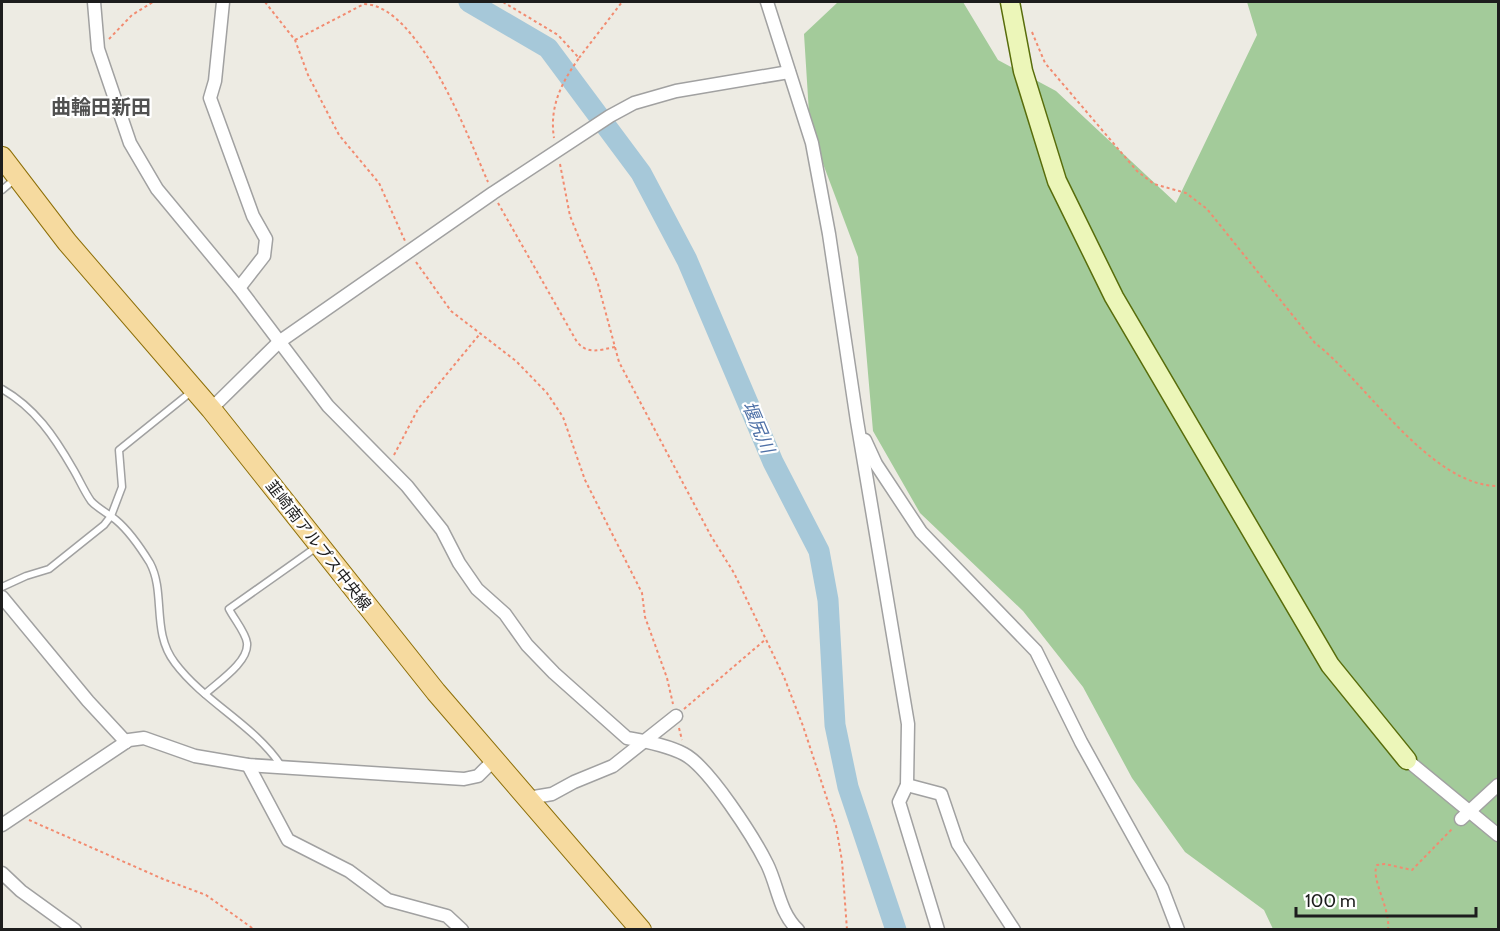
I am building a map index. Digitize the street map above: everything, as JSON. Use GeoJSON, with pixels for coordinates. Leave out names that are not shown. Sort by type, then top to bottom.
{"type":"FeatureCollection","features":[{"type":"Feature","properties":{"kind":"main road","name":"韮崎南アルプス中央線"},"geometry":{"type":"LineString","coordinates":[[2,157],[9,184],[67,242],[212,409],[318,545],[494,760],[641,930]]}},
{"type":"Feature","properties":{"kind":"street"},"geometry":{"type":"LineString","coordinates":[[94,2],[98,49],[130,143],[146,172],[239,288],[328,406],[407,486],[442,530],[459,563],[477,589],[505,614],[527,645],[627,738],[646,741],[685,754],[711,776],[767,864],[788,920],[798,930]]}},
{"type":"Feature","properties":{"kind":"street"},"geometry":{"type":"LineString","coordinates":[[223,2],[215,81],[210,98],[253,216],[266,239],[264,256],[239,288]]}},
{"type":"Feature","properties":{"kind":"street"},"geometry":{"type":"LineString","coordinates":[[767,2],[812,143],[823,200],[857,421],[908,724],[907,785],[899,802],[938,930]]}},
{"type":"Feature","properties":{"kind":"street"},"geometry":{"type":"LineString","coordinates":[[1010,2],[1023,71],[1057,181],[1114,297],[1330,665],[1407,760],[1465,815],[1498,835]]}},
{"type":"Feature","properties":{"kind":"street"},"geometry":{"type":"LineString","coordinates":[[212,409],[279,342],[493,193],[610,116],[634,103],[676,91],[789,72]]}},
{"type":"Feature","properties":{"kind":"street"},"geometry":{"type":"LineString","coordinates":[[857,421],[876,464],[921,532],[1036,651],[1081,742],[1162,888],[1178,930]]}},
{"type":"Feature","properties":{"kind":"street"},"geometry":{"type":"LineString","coordinates":[[2,597],[88,701],[126,742]]}},
{"type":"Feature","properties":{"kind":"street"},"geometry":{"type":"LineString","coordinates":[[528,798],[552,794],[612,766],[676,716]]}},
{"type":"Feature","properties":{"kind":"street"},"geometry":{"type":"LineString","coordinates":[[2,825],[126,742],[144,738],[195,756],[282,768],[464,779],[478,776],[494,760]]}},
{"type":"Feature","properties":{"kind":"street"},"geometry":{"type":"LineString","coordinates":[[248,765],[288,840],[349,870],[388,900],[447,916],[462,930]]}},
{"type":"Feature","properties":{"kind":"street"},"geometry":{"type":"LineString","coordinates":[[907,785],[941,794],[958,844],[1014,930]]}},
{"type":"Feature","properties":{"kind":"street"},"geometry":{"type":"LineString","coordinates":[[1465,815],[1498,785]]}},
{"type":"Feature","properties":{"kind":"street"},"geometry":{"type":"LineString","coordinates":[[2,873],[21,891],[75,930]]}},
{"type":"Feature","properties":{"kind":"lane"},"geometry":{"type":"LineString","coordinates":[[2,389],[22,400],[40,419],[61,448],[92,502],[119,522],[150,564],[154,577],[163,642],[175,663],[205,694],[270,748],[282,768]]}},
{"type":"Feature","properties":{"kind":"lane"},"geometry":{"type":"LineString","coordinates":[[2,587],[49,569],[104,525],[111,516],[122,487],[119,450],[194,390]]}},
{"type":"Feature","properties":{"kind":"lane"},"geometry":{"type":"LineString","coordinates":[[205,694],[241,660],[246,651],[247,641],[229,609],[318,545]]}},
{"type":"Feature","properties":{"kind":"path"},"geometry":{"type":"LineString","coordinates":[[98,49],[132,15],[153,2]]}},
{"type":"Feature","properties":{"kind":"path"},"geometry":{"type":"LineString","coordinates":[[265,2],[295,40],[308,75],[339,135],[379,183],[397,218],[409,252],[451,311],[479,335],[516,361],[547,393],[562,417],[585,480],[642,593],[645,617],[667,678],[685,754]]}},
{"type":"Feature","properties":{"kind":"path"},"geometry":{"type":"LineString","coordinates":[[503,2],[558,35],[579,58]]}},
{"type":"Feature","properties":{"kind":"path"},"geometry":{"type":"LineString","coordinates":[[622,2],[561,83],[554,109],[554,134],[570,216],[598,284],[615,347],[627,380],[711,536],[734,573],[766,639],[803,726],[836,826],[842,861],[847,930]]}},
{"type":"Feature","properties":{"kind":"path"},"geometry":{"type":"LineString","coordinates":[[295,40],[363,4],[376,4],[387,10],[432,63],[493,193],[577,342],[583,349],[593,351],[615,347]]}},
{"type":"Feature","properties":{"kind":"path"},"geometry":{"type":"LineString","coordinates":[[1032,32],[1045,63],[1137,171],[1154,184],[1186,193],[1207,209],[1315,344],[1329,354],[1395,423],[1440,465],[1471,480],[1498,486]]}},
{"type":"Feature","properties":{"kind":"path"},"geometry":{"type":"LineString","coordinates":[[388,468],[418,409],[479,335]]}},
{"type":"Feature","properties":{"kind":"path"},"geometry":{"type":"LineString","coordinates":[[676,716],[766,639]]}},
{"type":"Feature","properties":{"kind":"path"},"geometry":{"type":"LineString","coordinates":[[18,814],[152,874],[206,895],[255,930]]}},
{"type":"Feature","properties":{"kind":"path"},"geometry":{"type":"LineString","coordinates":[[1389,930],[1386,903],[1375,875],[1377,865],[1384,864],[1412,870],[1465,815]]}},
{"type":"Feature","properties":{"kind":"green space"},"geometry":{"type":"Polygon","coordinates":[[[838,2],[963,2],[998,60],[1056,91],[1176,203],[1257,35],[1247,2],[1498,2],[1498,929],[1273,929],[1264,910],[1185,852],[1132,778],[1083,687],[1023,611],[920,513],[873,431],[858,257],[810,129],[804,34],[838,2]]]}},
{"type":"Feature","properties":{"kind":"waterway","name":"堰尻川"},"geometry":{"type":"LineString","coordinates":[[469,2],[548,48],[641,173],[687,260],[773,462],[819,551],[828,600],[835,725],[848,787],[896,930]]}},
{"type":"Feature","properties":{"kind":"district","name":"曲輪田新田"},"geometry":{"type":"Point","coordinates":[101,107]}}]}
